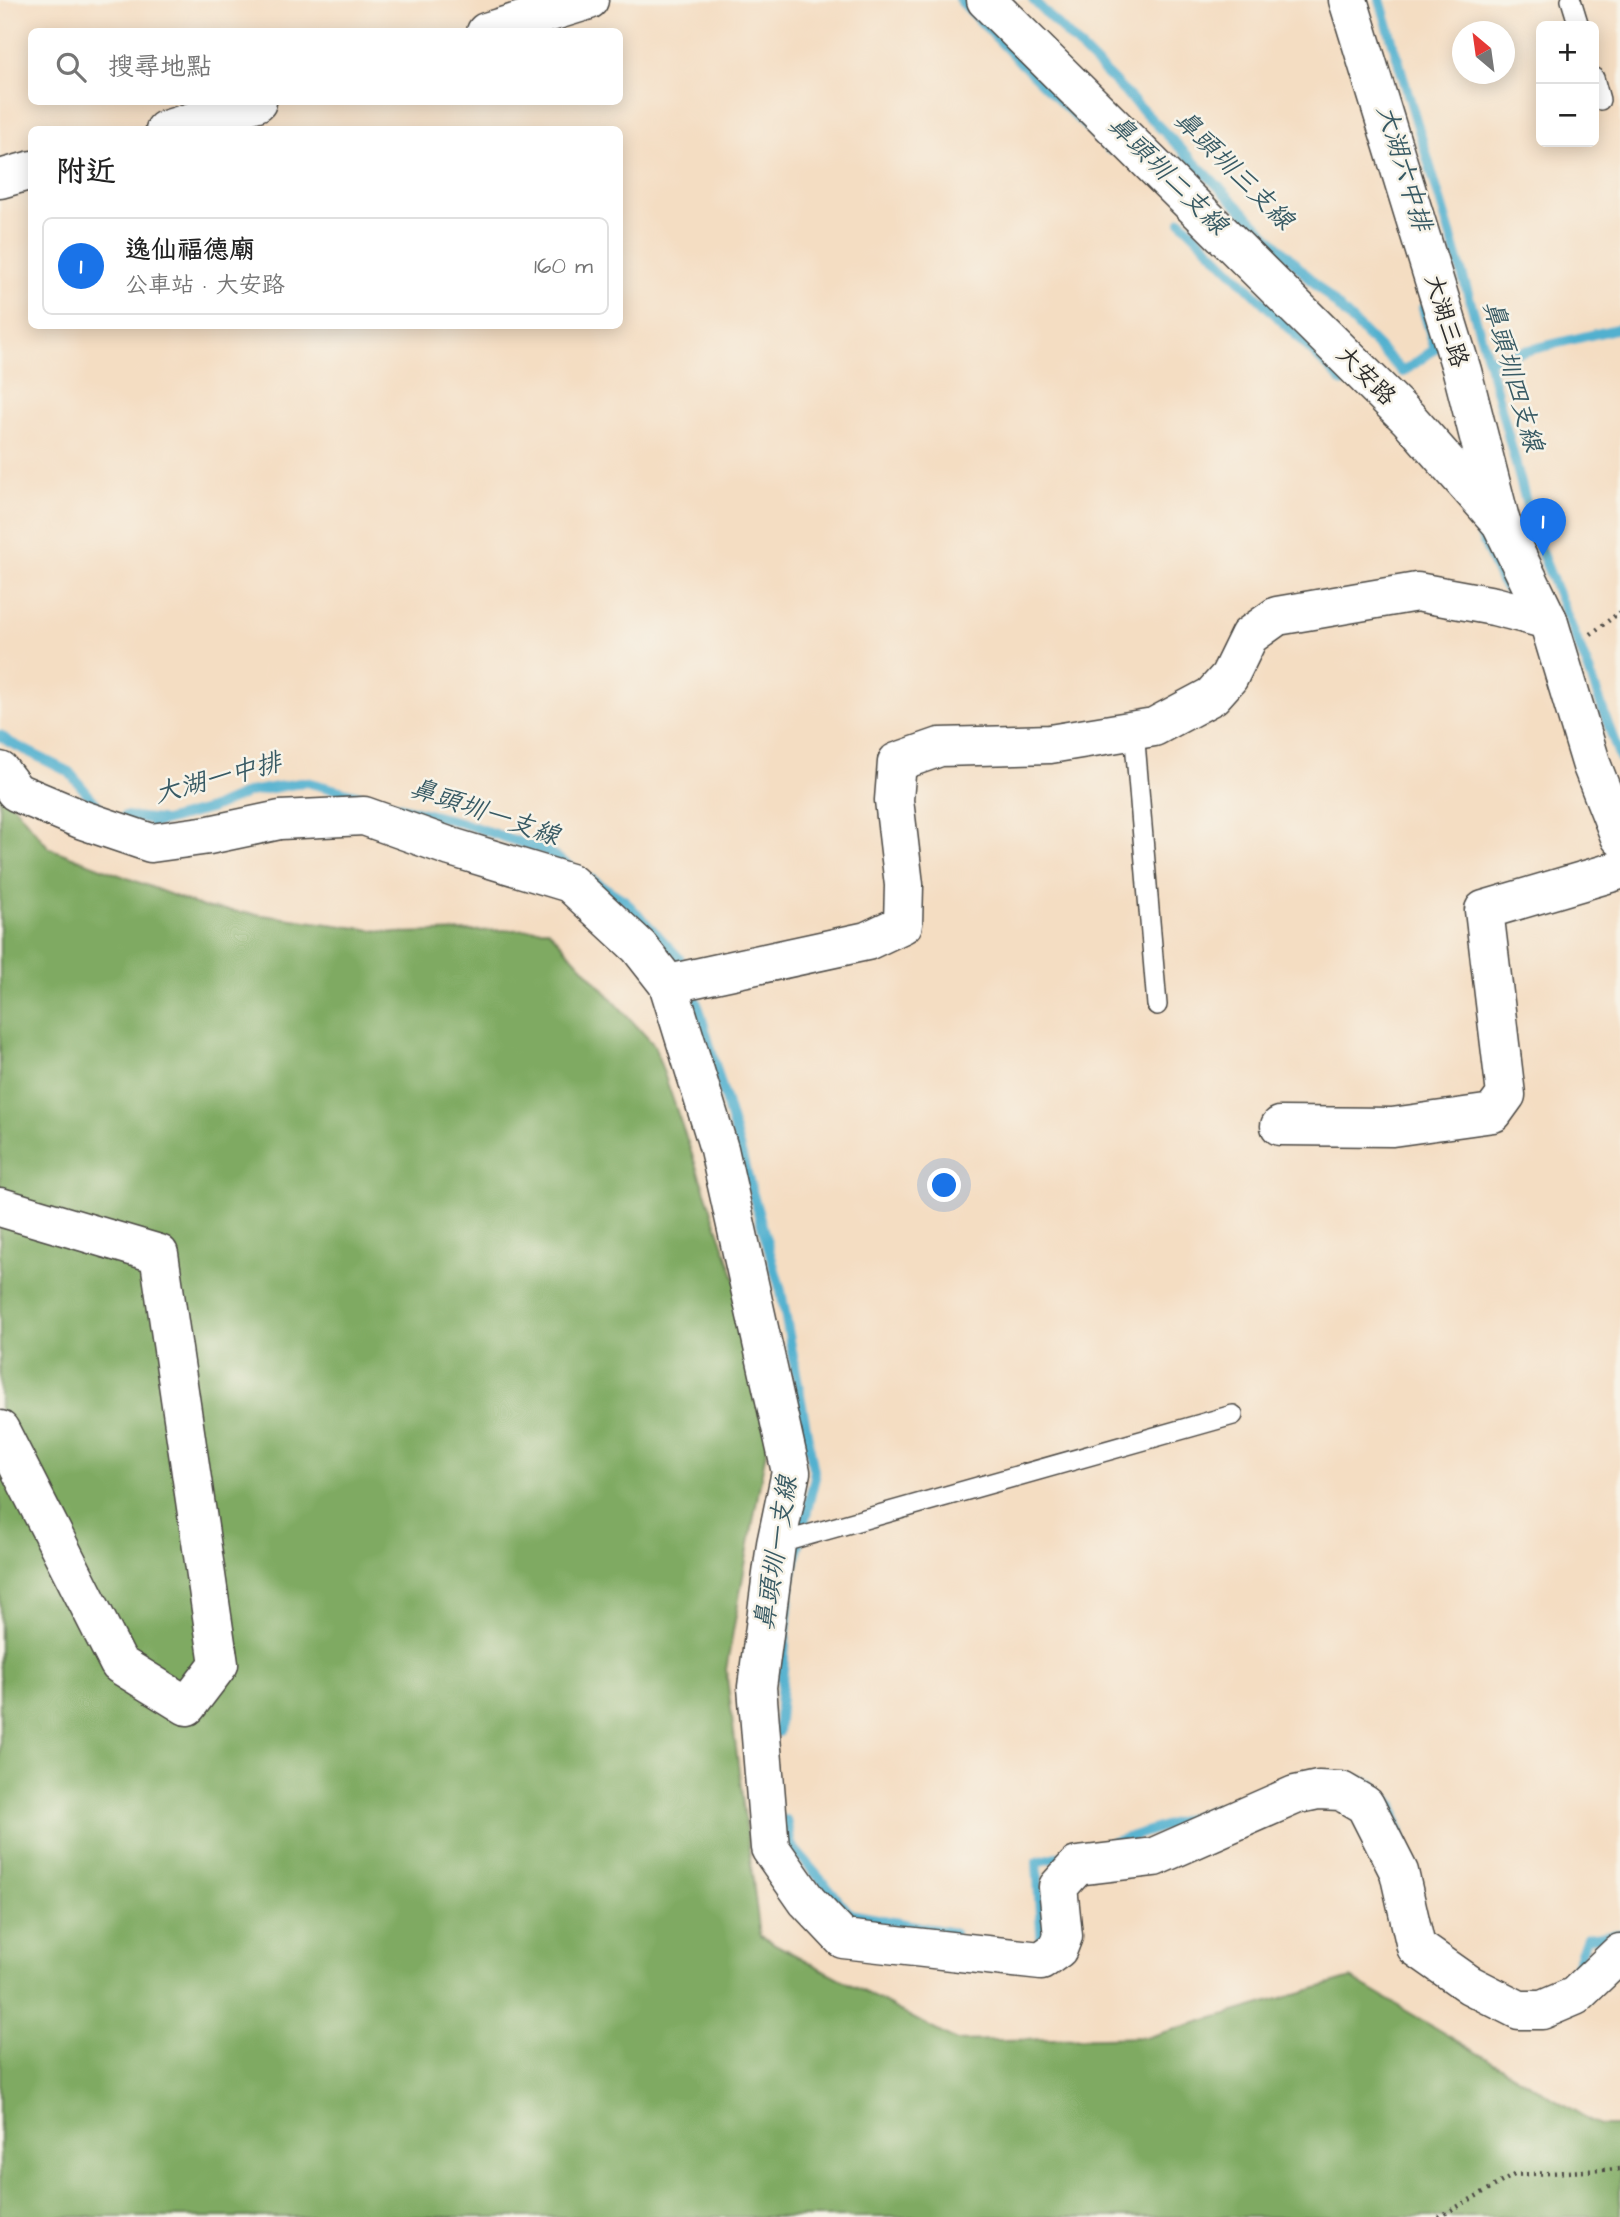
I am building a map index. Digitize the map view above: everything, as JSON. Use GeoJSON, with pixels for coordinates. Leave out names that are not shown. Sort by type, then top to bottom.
{"type":"FeatureCollection","features":[{"type":"Feature","properties":{"kind":"street"},"geometry":{"type":"LineString","coordinates":[[499,28],[589,0]]}},
{"type":"Feature","properties":{"kind":"street","name":"大安路"},"geometry":{"type":"LineString","coordinates":[[986,0],[1408,418],[1501,523],[1548,620],[1592,766],[1620,837]]}},
{"type":"Feature","properties":{"kind":"street","name":"大湖三路"},"geometry":{"type":"LineString","coordinates":[[1348,0],[1462,371],[1501,523]]}},
{"type":"Feature","properties":{"kind":"street"},"geometry":{"type":"LineString","coordinates":[[178,126],[247,105]]}},
{"type":"Feature","properties":{"kind":"street"},"geometry":{"type":"LineString","coordinates":[[0,179],[28,171]]}},
{"type":"Feature","properties":{"kind":"street"},"geometry":{"type":"LineString","coordinates":[[668,984],[867,941],[903,924],[904,885],[894,800],[897,762],[940,747],[1050,744],[1154,727],[1212,696],[1229,677],[1249,636],[1277,616],[1417,592],[1494,606],[1548,620]]}},
{"type":"Feature","properties":{"kind":"street"},"geometry":{"type":"LineString","coordinates":[[0,771],[16,792],[83,820],[151,843],[209,835],[280,820],[365,816],[451,847],[570,883],[639,947],[668,984],[719,1149],[791,1472],[776,1544],[757,1687],[770,1849],[807,1901],[843,1939],[1041,1961],[1058,1948],[1063,1936],[1058,1887],[1077,1866],[1154,1857],[1295,1795],[1318,1790],[1341,1791],[1365,1805],[1399,1872],[1416,1947],[1470,1985],[1519,2010],[1542,2010],[1575,1996],[1620,1953]]}},
{"type":"Feature","properties":{"kind":"street"},"geometry":{"type":"LineString","coordinates":[[1280,1126],[1392,1127],[1493,1113],[1506,1095],[1484,910],[1620,870]]}},
{"type":"Feature","properties":{"kind":"street"},"geometry":{"type":"LineString","coordinates":[[0,1207],[159,1254],[219,1664],[187,1706],[119,1664],[0,1430]]}},
{"type":"Feature","properties":{"kind":"lane"},"geometry":{"type":"LineString","coordinates":[[1571,0],[1577,21]]}},
{"type":"Feature","properties":{"kind":"lane"},"geometry":{"type":"LineString","coordinates":[[1596,84],[1600,100]]}},
{"type":"Feature","properties":{"kind":"lane"},"geometry":{"type":"LineString","coordinates":[[1134,730],[1157,1005]]}},
{"type":"Feature","properties":{"kind":"lane"},"geometry":{"type":"LineString","coordinates":[[776,1544],[1233,1415]]}},
{"type":"Feature","properties":{"kind":"path"},"geometry":{"type":"LineString","coordinates":[[1438,2217],[1514,2175],[1620,2169]]}},
{"type":"Feature","properties":{"kind":"green space"},"geometry":{"type":"Polygon","coordinates":[[[0,789],[49,848],[203,907],[395,933],[548,929],[654,1045],[776,1396],[726,1670],[760,1936],[956,2041],[1148,2037],[1351,1978],[1600,2126],[1620,2126],[1620,2217],[0,2217],[0,789]]]}},
{"type":"Feature","properties":{"kind":"waterway","name":"鼻頭圳二支線"},"geometry":{"type":"LineString","coordinates":[[960,0],[1110,150]]}},
{"type":"Feature","properties":{"kind":"waterway","name":"鼻頭圳三支線"},"geometry":{"type":"LineString","coordinates":[[1033,0],[1403,372]]}},
{"type":"Feature","properties":{"kind":"waterway","name":"鼻頭圳四支線"},"geometry":{"type":"LineString","coordinates":[[1380,0],[1488,360],[1536,539],[1588,668],[1620,758]]}},
{"type":"Feature","properties":{"kind":"waterway","name":"鼻頭圳二支線"},"geometry":{"type":"LineString","coordinates":[[1181,221],[1343,382]]}},
{"type":"Feature","properties":{"kind":"waterway","name":"大湖六中排"},"geometry":{"type":"LineString","coordinates":[[1403,372],[1435,349],[1423,308]]}},
{"type":"Feature","properties":{"kind":"waterway"},"geometry":{"type":"LineString","coordinates":[[1488,360],[1620,328]]}},
{"type":"Feature","properties":{"kind":"waterway","name":"鼻頭圳二支線"},"geometry":{"type":"LineString","coordinates":[[1471,512],[1501,581],[1515,600]]}},
{"type":"Feature","properties":{"kind":"waterway","name":"鼻頭圳一支線"},"geometry":{"type":"LineString","coordinates":[[0,735],[69,772],[104,813]]}},
{"type":"Feature","properties":{"kind":"waterway","name":"鼻頭圳一支線"},"geometry":{"type":"LineString","coordinates":[[153,824],[210,809],[249,792],[306,782],[459,822],[546,851],[571,867]]}},
{"type":"Feature","properties":{"kind":"waterway","name":"大湖一中排"},"geometry":{"type":"LineString","coordinates":[[125,816],[160,820]]}},
{"type":"Feature","properties":{"kind":"waterway","name":"鼻頭圳一支線"},"geometry":{"type":"LineString","coordinates":[[591,879],[624,900],[679,958],[684,972]]}},
{"type":"Feature","properties":{"kind":"waterway","name":"鼻頭圳一支線"},"geometry":{"type":"LineString","coordinates":[[690,987],[699,1009],[781,1291],[815,1477],[790,1581],[778,1732]]}},
{"type":"Feature","properties":{"kind":"waterway","name":"鼻頭圳一支線"},"geometry":{"type":"LineString","coordinates":[[1349,1777],[1372,1784],[1393,1805],[1402,1842]]}},
{"type":"Feature","properties":{"kind":"waterway","name":"鼻頭圳一支線"},"geometry":{"type":"LineString","coordinates":[[1105,1845],[1217,1809]]}},
{"type":"Feature","properties":{"kind":"waterway","name":"鼻頭圳一支線"},"geometry":{"type":"LineString","coordinates":[[786,1820],[791,1845],[850,1914],[954,1933]]}},
{"type":"Feature","properties":{"kind":"waterway","name":"鼻頭圳一支線"},"geometry":{"type":"LineString","coordinates":[[1042,1949],[1037,1862],[1073,1853]]}},
{"type":"Feature","properties":{"kind":"waterway","name":"鼻頭圳一支線"},"geometry":{"type":"LineString","coordinates":[[1568,1981],[1587,1938],[1620,1934]]}},
{"type":"Feature","properties":{"kind":"place","name":"逸仙福德廟"},"geometry":{"type":"Point","coordinates":[1543,556]}}]}
